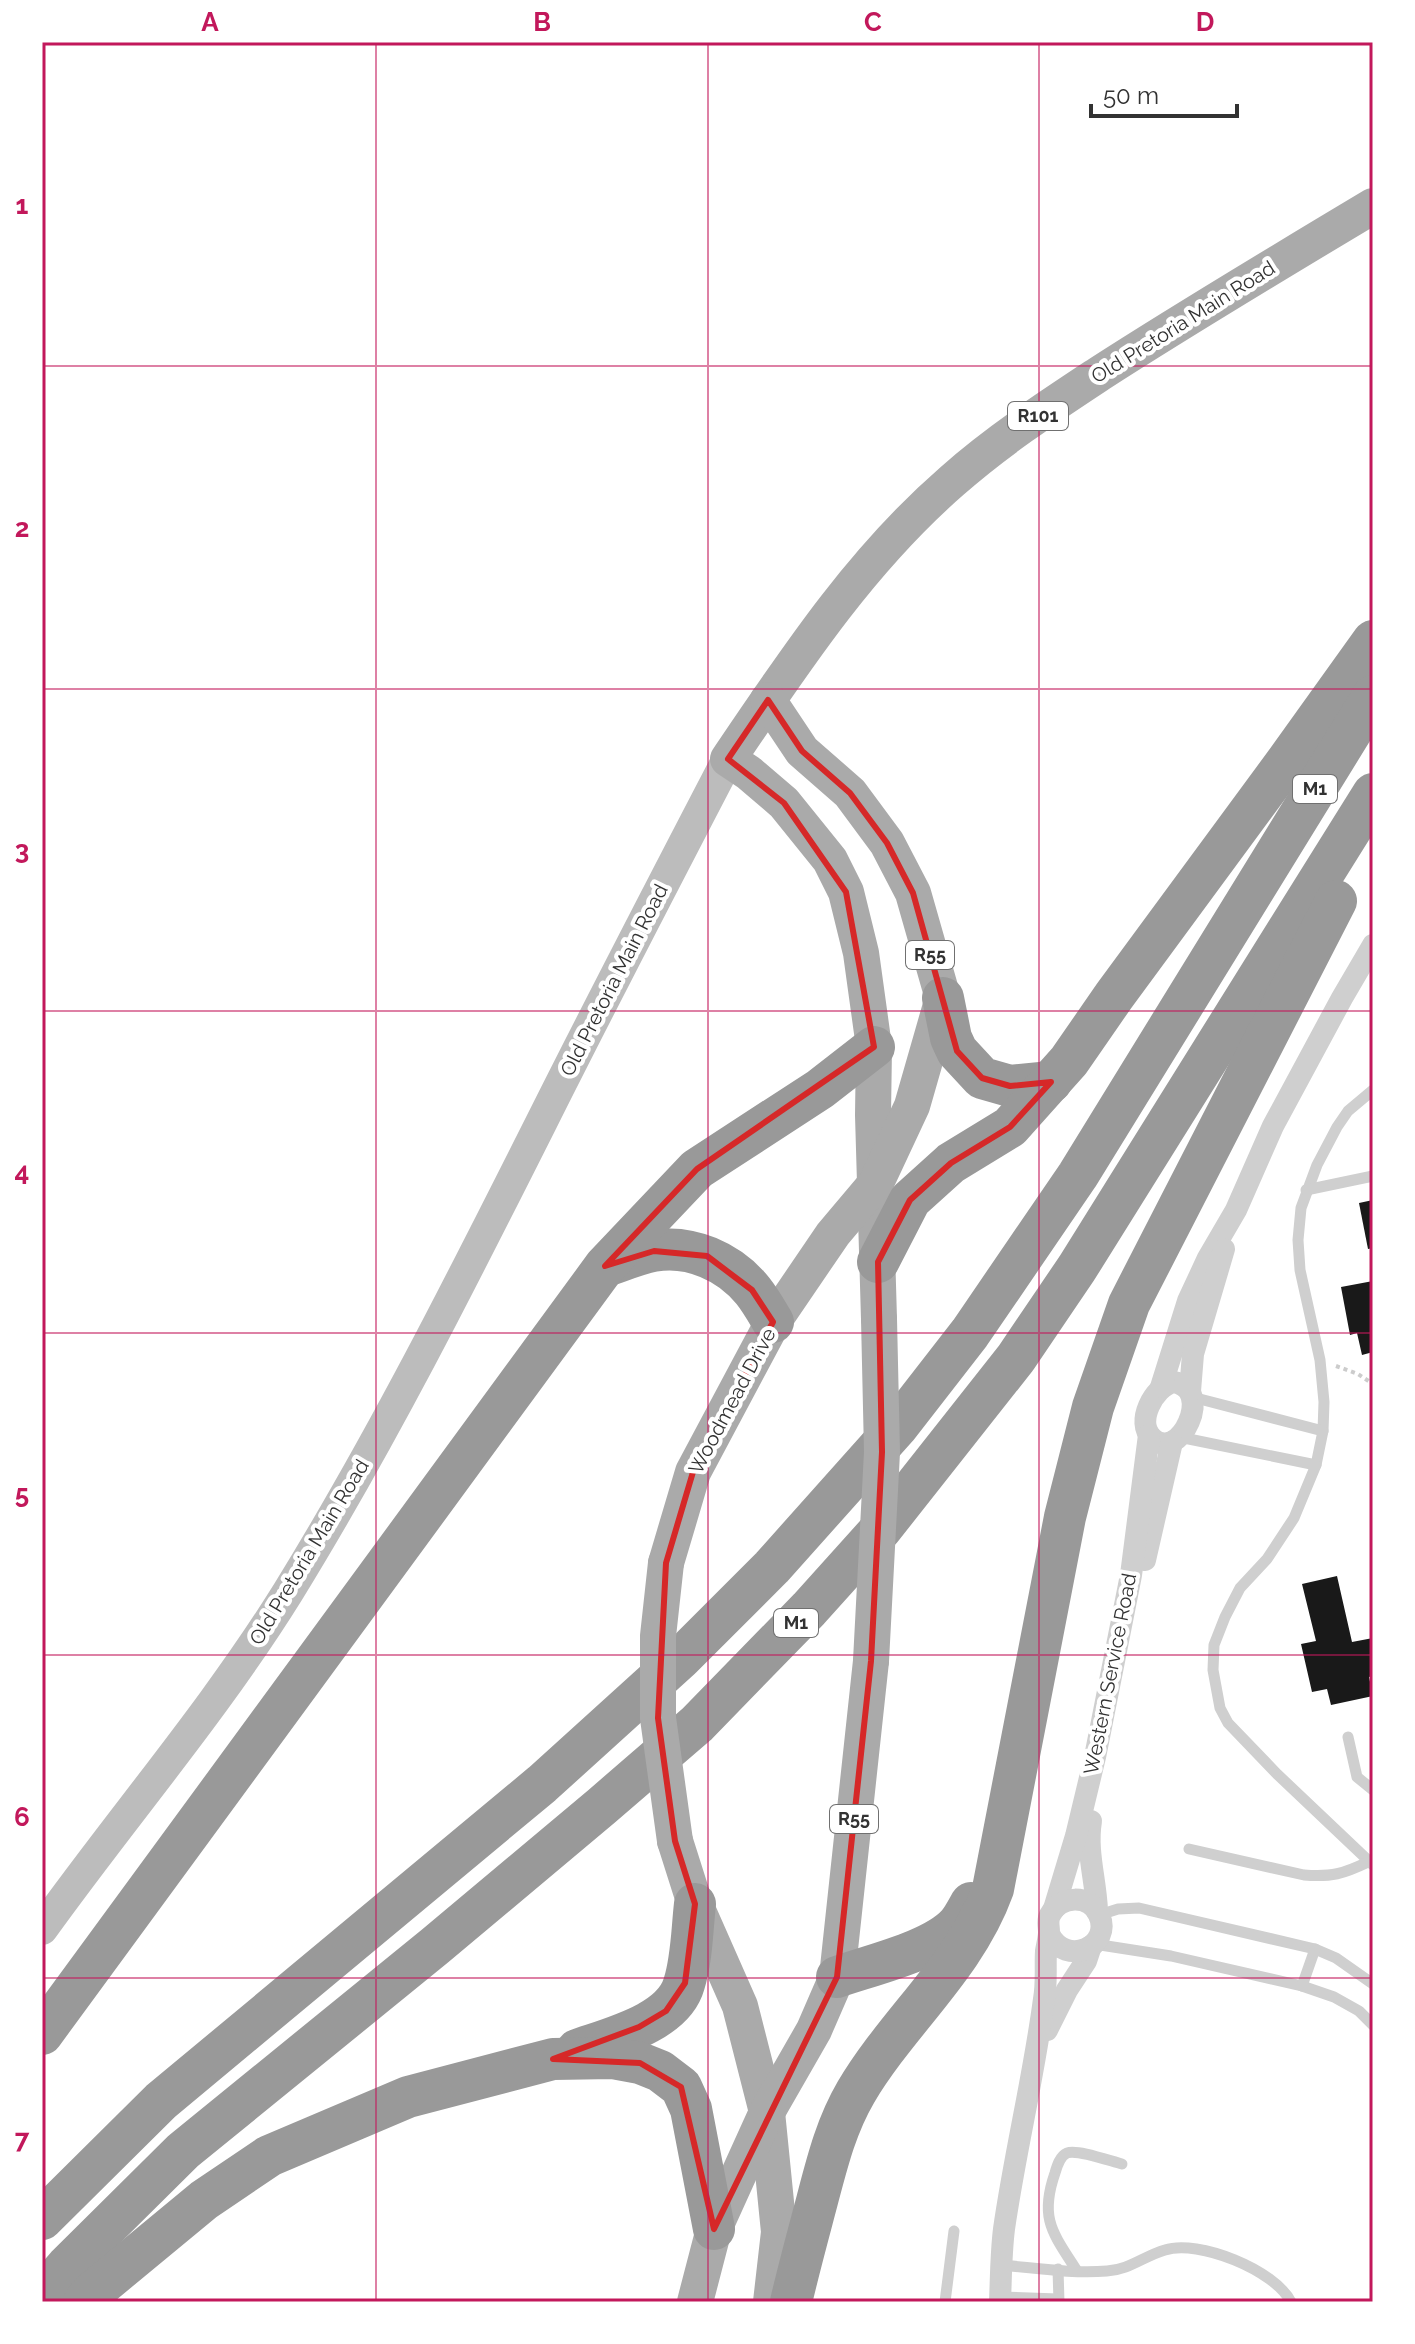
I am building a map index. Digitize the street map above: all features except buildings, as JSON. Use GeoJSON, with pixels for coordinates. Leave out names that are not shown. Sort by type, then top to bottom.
{"type":"FeatureCollection","features":[{"type":"Feature","properties":{"kind":"highway"},"geometry":{"type":"LineString","coordinates":[[878,1262],[910,1200],[951,1163],[1010,1127],[1074,1055],[1373,641]]}},
{"type":"Feature","properties":{"kind":"highway","name":"M1"},"geometry":{"type":"LineString","coordinates":[[42,2219],[161,2101],[542,1784],[681,1658],[772,1567],[897,1427],[978,1322],[1078,1175],[1373,696]]}},
{"type":"Feature","properties":{"kind":"highway","name":"M1"},"geometry":{"type":"LineString","coordinates":[[42,2295],[183,2151],[435,1946],[697,1724],[809,1609],[881,1529],[1016,1358],[1069,1281],[1373,794]]}},
{"type":"Feature","properties":{"kind":"highway"},"geometry":{"type":"LineString","coordinates":[[791,2302],[833,2142],[843,2116],[877,2059],[958,1958],[986,1906],[998,1869],[1065,1517],[1093,1407],[1129,1304],[1373,829]]}},
{"type":"Feature","properties":{"kind":"highway"},"geometry":{"type":"LineString","coordinates":[[943,998],[951,1038],[957,1051],[982,1078],[1010,1086],[1051,1082]]}},
{"type":"Feature","properties":{"kind":"highway"},"geometry":{"type":"LineString","coordinates":[[42,2034],[605,1266],[697,1169],[820,1089],[874,1047]]}},
{"type":"Feature","properties":{"kind":"highway"},"geometry":{"type":"LineString","coordinates":[[605,1266],[654,1251],[684,1251],[707,1256],[731,1270],[752,1290],[773,1322]]}},
{"type":"Feature","properties":{"kind":"highway"},"geometry":{"type":"LineString","coordinates":[[837,1977],[924,1947],[958,1924],[977,1893],[1007,1817]]}},
{"type":"Feature","properties":{"kind":"highway"},"geometry":{"type":"LineString","coordinates":[[84,2302],[204,2200],[269,2156],[408,2097],[553,2059],[639,2027],[666,2011],[685,1983],[695,1904]]}},
{"type":"Feature","properties":{"kind":"highway"},"geometry":{"type":"LineString","coordinates":[[553,2059],[613,2058],[640,2063],[660,2071],[681,2087],[691,2109],[714,2229]]}},
{"type":"Feature","properties":{"kind":"main road","name":"Old Pretoria Main Road"},"geometry":{"type":"LineString","coordinates":[[42,1929],[96,1854],[186,1741],[247,1655],[303,1566],[432,1338],[728,759],[805,645],[849,589],[909,522],[953,479],[1054,404],[1165,331],[1373,206]]}},
{"type":"Feature","properties":{"kind":"main road","name":"R55"},"geometry":{"type":"LineString","coordinates":[[768,700],[802,751],[850,793],[887,843],[913,893],[943,998]]}},
{"type":"Feature","properties":{"kind":"main road","name":"Woodmead Drive"},"geometry":{"type":"LineString","coordinates":[[695,2302],[714,2229],[767,2112],[814,2030],[837,1977],[871,1661],[882,1452],[874,1047],[861,953],[846,892],[830,860],[770,789],[728,759]]}},
{"type":"Feature","properties":{"kind":"main road","name":"Woodmead Drive"},"geometry":{"type":"LineString","coordinates":[[771,2302],[779,2232],[767,2112],[740,2006],[695,1904],[675,1841],[658,1718],[658,1636],[666,1563],[693,1472],[773,1322],[833,1234],[876,1183],[912,1106],[943,998]]}},
{"type":"Feature","properties":{"kind":"street"},"geometry":{"type":"LineString","coordinates":[[1236,1210],[1193,1354],[1188,1424],[1176,1439],[1164,1444],[1149,1435],[1147,1415],[1161,1387],[1188,1301],[1236,1210],[1273,1126],[1373,945]]}},
{"type":"Feature","properties":{"kind":"street"},"geometry":{"type":"LineString","coordinates":[[1161,1387],[1179,1383],[1191,1394]]}},
{"type":"Feature","properties":{"kind":"street","name":"Western Service Road"},"geometry":{"type":"LineString","coordinates":[[1054,1909],[1076,1836],[1102,1723],[1131,1575],[1149,1435]]}},
{"type":"Feature","properties":{"kind":"street","name":"Western Service Road"},"geometry":{"type":"LineString","coordinates":[[1098,1913],[1088,1837],[1136,1601],[1176,1439]]}},
{"type":"Feature","properties":{"kind":"street"},"geometry":{"type":"LineString","coordinates":[[1000,2300],[1001,2265],[1013,2171],[1045,1996],[1048,1921],[1054,1909],[1066,1900],[1079,1899],[1092,1905],[1098,1913],[1101,1930],[1035,2054]]}},
{"type":"Feature","properties":{"kind":"street"},"geometry":{"type":"LineString","coordinates":[[1049,1934],[1058,1946],[1067,1951],[1082,1951],[1092,1945]]}},
{"type":"Feature","properties":{"kind":"lane"},"geometry":{"type":"LineString","coordinates":[[1189,1849],[1318,1876],[1344,1874],[1370,1864],[1228,1723],[1220,1708],[1213,1670],[1214,1645],[1225,1617],[1240,1588],[1267,1559],[1294,1518],[1316,1465],[1323,1431],[1324,1402],[1320,1360],[1300,1270],[1298,1240],[1301,1208],[1306,1190],[1337,1127],[1348,1111],[1373,1090]]}},
{"type":"Feature","properties":{"kind":"lane"},"geometry":{"type":"LineString","coordinates":[[1306,1190],[1373,1176]]}},
{"type":"Feature","properties":{"kind":"lane"},"geometry":{"type":"LineString","coordinates":[[1191,1394],[1323,1431]]}},
{"type":"Feature","properties":{"kind":"lane"},"geometry":{"type":"LineString","coordinates":[[1176,1439],[1316,1465]]}},
{"type":"Feature","properties":{"kind":"lane"},"geometry":{"type":"LineString","coordinates":[[1348,1737],[1357,1777],[1373,1790]]}},
{"type":"Feature","properties":{"kind":"lane"},"geometry":{"type":"LineString","coordinates":[[1098,1913],[1139,1908],[1315,1949],[1336,1958],[1373,1984]]}},
{"type":"Feature","properties":{"kind":"lane"},"geometry":{"type":"LineString","coordinates":[[1092,1945],[1171,1956],[1302,1986],[1334,1997],[1359,2011],[1373,2025]]}},
{"type":"Feature","properties":{"kind":"lane"},"geometry":{"type":"LineString","coordinates":[[1302,1986],[1315,1949]]}},
{"type":"Feature","properties":{"kind":"lane"},"geometry":{"type":"LineString","coordinates":[[1077,2271],[1047,2216],[1049,2193],[1061,2159],[1065,2154],[1074,2152],[1122,2164]]}},
{"type":"Feature","properties":{"kind":"lane"},"geometry":{"type":"LineString","coordinates":[[945,2302],[954,2231]]}},
{"type":"Feature","properties":{"kind":"lane"},"geometry":{"type":"LineString","coordinates":[[1001,2265],[1096,2272],[1127,2268],[1165,2250],[1184,2246],[1260,2271],[1291,2302]]}},
{"type":"Feature","properties":{"kind":"lane"},"geometry":{"type":"LineString","coordinates":[[1000,2300],[1058,2300],[1058,2269]]}},
{"type":"Feature","properties":{"kind":"path"},"geometry":{"type":"LineString","coordinates":[[1333,1365],[1358,1374],[1373,1384]]}},
{"type":"Feature","properties":{"kind":"highlighted area"},"geometry":{"type":"Polygon","coordinates":[[[768,700],[802,751],[850,793],[887,843],[913,893],[957,1051],[982,1078],[1010,1086],[1051,1082],[1010,1127],[951,1163],[910,1200],[878,1262],[882,1452],[871,1661],[837,1977],[714,2229],[681,2087],[640,2063],[553,2059],[639,2027],[666,2011],[685,1983],[695,1904],[675,1841],[658,1718],[666,1563],[693,1472],[773,1322],[752,1290],[707,1256],[654,1251],[605,1266],[697,1169],[874,1047],[846,892],[784,803],[728,759],[768,700]]]}}]}
